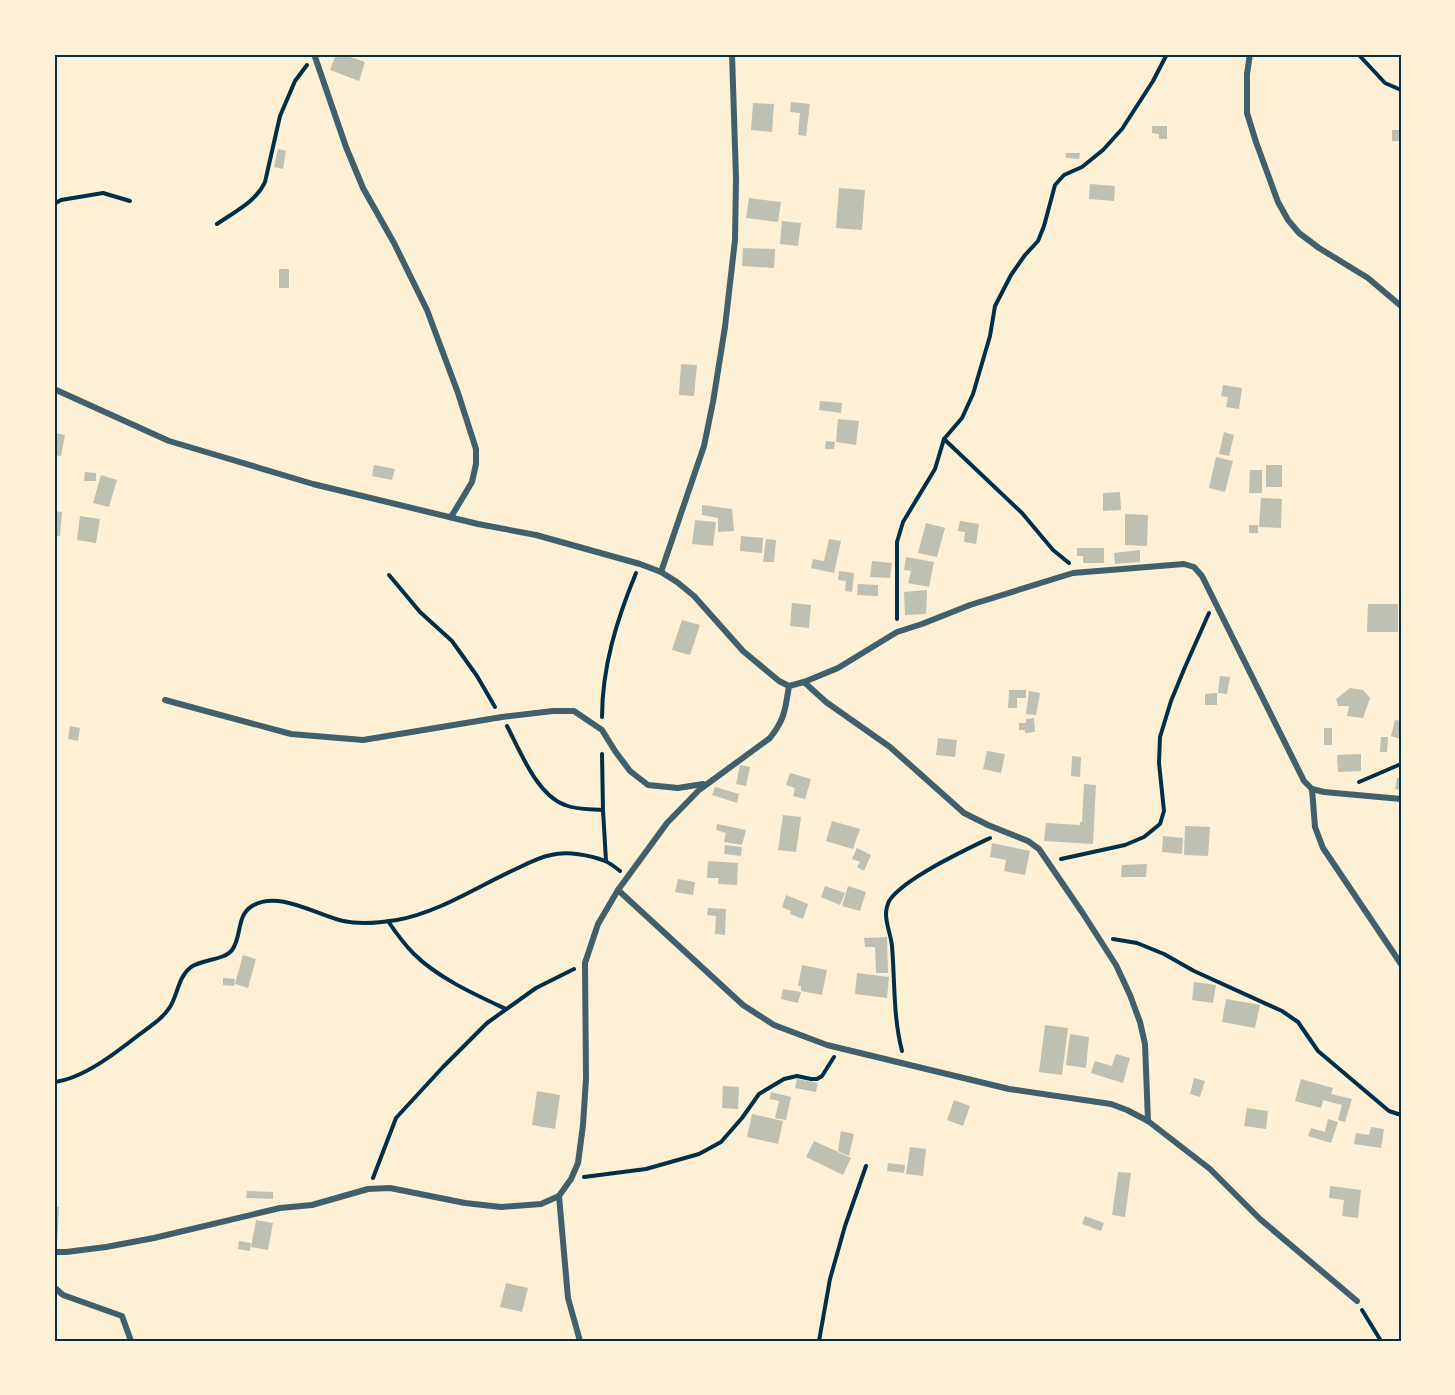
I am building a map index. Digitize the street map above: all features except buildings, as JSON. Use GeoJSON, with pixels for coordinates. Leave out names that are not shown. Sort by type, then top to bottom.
{"type":"FeatureCollection","features":[{"type":"Feature","properties":{"kind":"street"},"geometry":{"type":"LineString","coordinates":[[314,54],[346,147],[363,188],[394,243],[427,310],[476,449],[476,464],[472,482],[451,517]]}},
{"type":"Feature","properties":{"kind":"street"},"geometry":{"type":"LineString","coordinates":[[661,572],[704,446],[725,327],[735,240],[736,178],[732,54]]}},
{"type":"Feature","properties":{"kind":"street"},"geometry":{"type":"LineString","coordinates":[[1250,54],[1246,74],[1246,113],[1278,202],[1288,220],[1299,233],[1318,248],[1368,278],[1401,306]]}},
{"type":"Feature","properties":{"kind":"street"},"geometry":{"type":"LineString","coordinates":[[54,389],[169,441],[313,484],[536,535],[661,572],[694,596],[743,651],[779,681],[789,686],[838,668],[897,632],[970,605],[1073,573],[1184,564],[1194,567],[1202,576],[1216,603],[1304,782],[1312,789],[1324,792],[1401,799]]}},
{"type":"Feature","properties":{"kind":"street"},"geometry":{"type":"LineString","coordinates":[[804,682],[826,702],[890,747],[964,813],[1028,841],[1039,849],[1098,936],[1116,965],[1130,995],[1145,1044],[1148,1121]]}},
{"type":"Feature","properties":{"kind":"street"},"geometry":{"type":"LineString","coordinates":[[54,1252],[106,1247],[154,1238],[280,1208],[312,1205],[368,1189],[390,1188],[465,1203],[501,1207],[541,1204],[559,1196],[571,1179],[578,1163],[584,1125],[585,963],[598,924],[618,890],[667,823],[699,790],[770,738],[784,716],[789,686]]}},
{"type":"Feature","properties":{"kind":"street"},"geometry":{"type":"LineString","coordinates":[[165,700],[291,734],[363,740],[502,717],[574,711],[602,730],[630,771],[648,785],[678,788],[707,784]]}},
{"type":"Feature","properties":{"kind":"street"},"geometry":{"type":"LineString","coordinates":[[1312,789],[1315,827],[1323,848],[1401,964]]}},
{"type":"Feature","properties":{"kind":"street"},"geometry":{"type":"LineString","coordinates":[[618,890],[743,1005],[774,1025],[827,1045],[1009,1089],[1112,1104],[1148,1121],[1210,1169],[1260,1219],[1357,1302]]}},
{"type":"Feature","properties":{"kind":"street"},"geometry":{"type":"LineString","coordinates":[[559,1196],[568,1298],[580,1341]]}},
{"type":"Feature","properties":{"kind":"street"},"geometry":{"type":"LineString","coordinates":[[54,1287],[63,1295],[122,1316],[131,1341]]}},
{"type":"Feature","properties":{"kind":"path"},"geometry":{"type":"LineString","coordinates":[[216,224],[255,198],[262,189],[280,116],[295,81],[314,54]]}},
{"type":"Feature","properties":{"kind":"path"},"geometry":{"type":"LineString","coordinates":[[897,632],[897,542],[903,522],[935,469],[944,439],[962,418],[969,402],[990,336],[995,306],[1011,275],[1038,241],[1055,185],[1064,175],[1082,166],[1102,150],[1122,129],[1153,81],[1167,54]]}},
{"type":"Feature","properties":{"kind":"path"},"geometry":{"type":"LineString","coordinates":[[1358,54],[1385,83],[1401,90]]}},
{"type":"Feature","properties":{"kind":"path"},"geometry":{"type":"LineString","coordinates":[[54,204],[61,200],[104,193],[130,201]]}},
{"type":"Feature","properties":{"kind":"path"},"geometry":{"type":"LineString","coordinates":[[944,439],[1022,513],[1053,550],[1082,573]]}},
{"type":"Feature","properties":{"kind":"path"},"geometry":{"type":"LineString","coordinates":[[606,861],[603,810],[603,682],[627,595],[640,564]]}},
{"type":"Feature","properties":{"kind":"path"},"geometry":{"type":"LineString","coordinates":[[389,575],[420,612],[452,641],[477,676],[502,717],[526,764],[540,784],[562,804],[574,808],[603,810]]}},
{"type":"Feature","properties":{"kind":"path"},"geometry":{"type":"LineString","coordinates":[[1048,861],[1125,845],[1144,837],[1160,824],[1164,811],[1159,763],[1160,737],[1171,701],[1193,647],[1207,616],[1216,603]]}},
{"type":"Feature","properties":{"kind":"path"},"geometry":{"type":"LineString","coordinates":[[1337,794],[1401,764]]}},
{"type":"Feature","properties":{"kind":"path"},"geometry":{"type":"LineString","coordinates":[[905,1063],[895,1020],[891,944],[886,917],[888,905],[894,895],[906,885],[934,867],[1003,831]]}},
{"type":"Feature","properties":{"kind":"path"},"geometry":{"type":"LineString","coordinates":[[54,1082],[70,1078],[107,1060],[164,1015],[172,1005],[181,980],[192,966],[223,957],[232,951],[241,918],[253,905],[266,901],[279,901],[313,909],[343,921],[367,923],[388,921],[405,918],[446,904],[509,872],[552,854],[588,856],[606,861],[628,876]]}},
{"type":"Feature","properties":{"kind":"path"},"geometry":{"type":"LineString","coordinates":[[388,921],[415,956],[474,994],[506,1009]]}},
{"type":"Feature","properties":{"kind":"path"},"geometry":{"type":"LineString","coordinates":[[1098,936],[1137,943],[1164,954],[1194,971],[1282,1011],[1298,1022],[1318,1051],[1389,1110],[1401,1115]]}},
{"type":"Feature","properties":{"kind":"path"},"geometry":{"type":"LineString","coordinates":[[368,1189],[396,1118],[443,1067],[487,1023],[506,1009],[536,988],[585,963]]}},
{"type":"Feature","properties":{"kind":"path"},"geometry":{"type":"LineString","coordinates":[[571,1179],[646,1169],[699,1154],[721,1142],[759,1094],[784,1079],[797,1076],[817,1079],[822,1076],[839,1048]]}},
{"type":"Feature","properties":{"kind":"path"},"geometry":{"type":"LineString","coordinates":[[819,1341],[830,1279],[866,1166]]}},
{"type":"Feature","properties":{"kind":"path"},"geometry":{"type":"LineString","coordinates":[[1357,1302],[1381,1341]]}}]}
